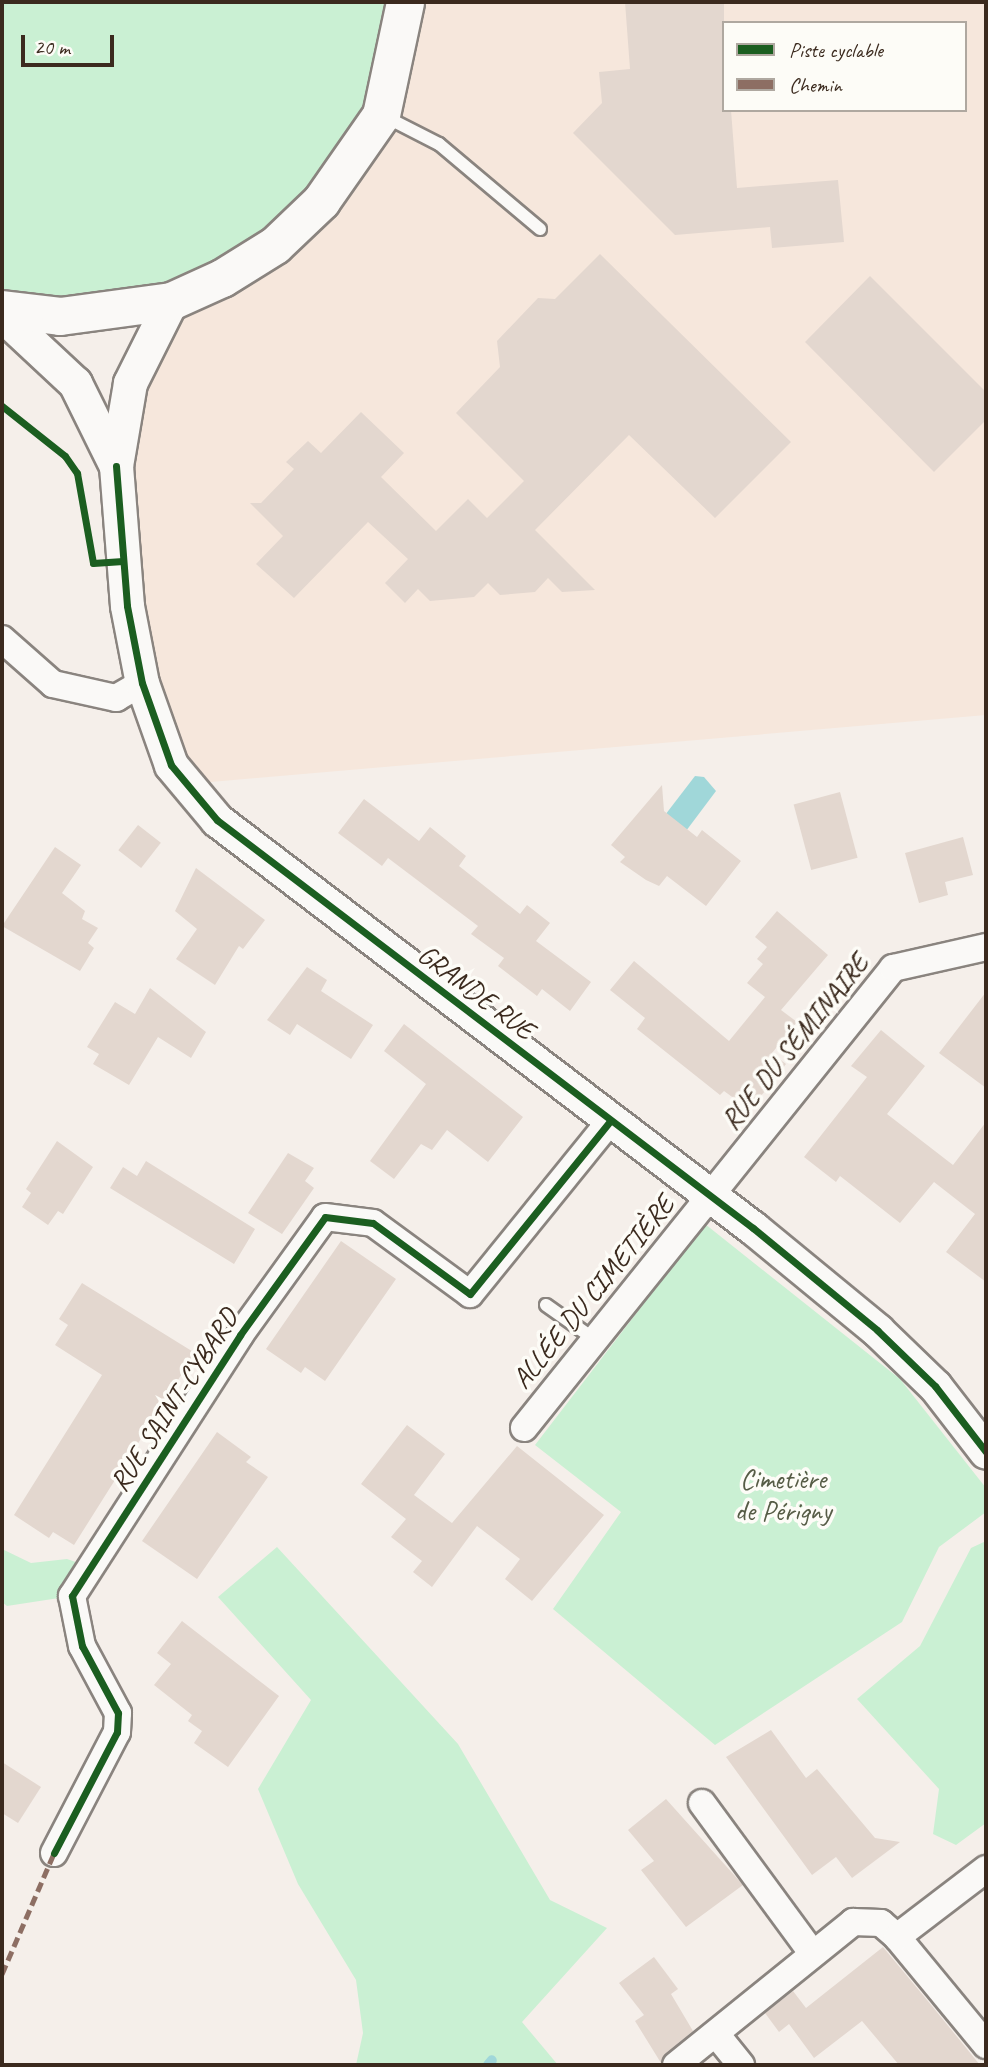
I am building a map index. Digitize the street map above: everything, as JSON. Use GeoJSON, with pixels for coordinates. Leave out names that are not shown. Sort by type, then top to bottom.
{"type":"FeatureCollection","features":[{"type":"Feature","properties":{"kind":"main road"},"geometry":{"type":"LineString","coordinates":[[2,309],[60,316],[171,301],[222,278],[275,245],[321,201],[381,115],[405,2]]}},
{"type":"Feature","properties":{"kind":"street","name":"GRANDE RUE"},"geometry":{"type":"LineString","coordinates":[[171,301],[130,383],[116,466],[127,606],[142,683],[171,765],[217,820],[712,1196],[877,1330],[934,1386],[986,1452]]}},
{"type":"Feature","properties":{"kind":"street","name":"GRANDE RUE"},"geometry":{"type":"LineString","coordinates":[[2,315],[75,383],[116,466]]}},
{"type":"Feature","properties":{"kind":"street"},"geometry":{"type":"LineString","coordinates":[[4,647],[53,684],[116,698],[142,683]]}},
{"type":"Feature","properties":{"kind":"street","name":"RUE DU SÉMINAIRE"},"geometry":{"type":"LineString","coordinates":[[712,1196],[893,968],[986,947]]}},
{"type":"Feature","properties":{"kind":"street","name":"RUE SAINT-CYBARD"},"geometry":{"type":"LineString","coordinates":[[54,1853],[117,1732],[118,1713],[82,1646],[72,1596],[240,1335],[325,1217],[373,1223],[470,1294],[610,1121]]}},
{"type":"Feature","properties":{"kind":"street","name":"ALLÉE DU CIMETIÈRE"},"geometry":{"type":"LineString","coordinates":[[524,1428],[712,1196]]}},
{"type":"Feature","properties":{"kind":"street"},"geometry":{"type":"LineString","coordinates":[[702,1803],[813,1954]]}},
{"type":"Feature","properties":{"kind":"street"},"geometry":{"type":"LineString","coordinates":[[897,1937],[986,1869]]}},
{"type":"Feature","properties":{"kind":"street"},"geometry":{"type":"LineString","coordinates":[[676,2065],[853,1922],[881,1923],[897,1937],[986,2045]]}},
{"type":"Feature","properties":{"kind":"street"},"geometry":{"type":"LineString","coordinates":[[716,2034],[741,2065]]}},
{"type":"Feature","properties":{"kind":"lane"},"geometry":{"type":"LineString","coordinates":[[381,115],[439,144],[540,229]]}},
{"type":"Feature","properties":{"kind":"lane"},"geometry":{"type":"LineString","coordinates":[[546,1305],[594,1339]]}},
{"type":"Feature","properties":{"kind":"shaded area"},"geometry":{"type":"Polygon","coordinates":[[[405,2],[986,2],[986,715],[211,782],[192,792],[171,765],[116,466],[171,301],[405,2]]]}},
{"type":"Feature","properties":{"kind":"green space"},"geometry":{"type":"Polygon","coordinates":[[[2,2],[405,2],[381,115],[222,278],[2,309],[2,2]]]}},
{"type":"Feature","properties":{"kind":"green space","name":"Cimetière de Périgny"},"geometry":{"type":"Polygon","coordinates":[[[705,1224],[900,1379],[986,1488],[986,1512],[939,1547],[902,1622],[715,1745],[553,1609],[621,1512],[535,1445],[705,1224]]]}},
{"type":"Feature","properties":{"kind":"green space"},"geometry":{"type":"Polygon","coordinates":[[[986,1541],[986,1823],[956,1845],[933,1834],[939,1789],[857,1699],[920,1646],[971,1548],[986,1541]]]}},
{"type":"Feature","properties":{"kind":"green space"},"geometry":{"type":"Polygon","coordinates":[[[277,1547],[458,1744],[550,1900],[607,1928],[522,2022],[558,2065],[356,2065],[363,2033],[356,1980],[298,1884],[258,1789],[311,1700],[218,1597],[277,1547]]]}},
{"type":"Feature","properties":{"kind":"green space"},"geometry":{"type":"Polygon","coordinates":[[[2,1549],[31,1563],[67,1559],[90,1567],[72,1596],[7,1606],[2,1602],[2,1549]]]}},
{"type":"Feature","properties":{"kind":"water"},"geometry":{"type":"Polygon","coordinates":[[[695,776],[704,777],[716,791],[683,835],[662,819],[695,776]]]}},
{"type":"Feature","properties":{"kind":"building"},"geometry":{"type":"Polygon","coordinates":[[[625,2],[724,2],[722,112],[731,112],[737,188],[838,180],[844,242],[772,248],[770,227],[675,235],[573,133],[602,103],[599,72],[630,69],[625,2]]]}},
{"type":"Feature","properties":{"kind":"building"},"geometry":{"type":"Polygon","coordinates":[[[600,254],[791,442],[715,518],[629,435],[535,530],[595,590],[562,592],[548,578],[535,592],[500,595],[488,583],[474,597],[430,601],[418,589],[405,603],[385,583],[408,559],[368,522],[294,598],[256,564],[283,536],[250,503],[261,503],[294,469],[286,462],[308,441],[321,453],[361,412],[404,453],[381,477],[436,531],[468,499],[487,518],[524,481],[456,413],[500,367],[497,341],[538,298],[555,299],[600,254]]]}},
{"type":"Feature","properties":{"kind":"building"},"geometry":{"type":"Polygon","coordinates":[[[870,276],[986,392],[986,420],[934,472],[805,342],[870,276]]]}},
{"type":"Feature","properties":{"kind":"building"},"geometry":{"type":"Polygon","coordinates":[[[662,785],[664,811],[697,837],[702,830],[741,861],[706,906],[667,876],[659,886],[646,880],[620,862],[625,857],[611,845],[662,785]]]}},
{"type":"Feature","properties":{"kind":"building"},"geometry":{"type":"Polygon","coordinates":[[[840,792],[858,858],[811,870],[794,804],[840,792]]]}},
{"type":"Feature","properties":{"kind":"building"},"geometry":{"type":"Polygon","coordinates":[[[364,799],[419,841],[430,827],[466,856],[459,866],[520,914],[527,905],[550,923],[536,941],[591,982],[570,1011],[542,989],[537,996],[498,966],[504,958],[471,934],[478,926],[388,858],[382,866],[338,833],[364,799]]]}},
{"type":"Feature","properties":{"kind":"building"},"geometry":{"type":"Polygon","coordinates":[[[138,825],[161,843],[141,868],[118,850],[138,825]]]}},
{"type":"Feature","properties":{"kind":"building"},"geometry":{"type":"Polygon","coordinates":[[[963,837],[973,875],[945,882],[948,895],[919,903],[905,853],[963,837]]]}},
{"type":"Feature","properties":{"kind":"building"},"geometry":{"type":"Polygon","coordinates":[[[55,847],[81,865],[62,893],[85,911],[82,919],[98,928],[88,943],[94,948],[80,971],[2,926],[55,847]]]}},
{"type":"Feature","properties":{"kind":"building"},"geometry":{"type":"Polygon","coordinates":[[[196,868],[265,920],[243,949],[239,946],[215,985],[176,959],[197,929],[175,911],[196,868]]]}},
{"type":"Feature","properties":{"kind":"building"},"geometry":{"type":"Polygon","coordinates":[[[777,911],[828,955],[781,1010],[797,1022],[772,1053],[786,1064],[750,1110],[724,1091],[720,1095],[637,1029],[645,1018],[610,990],[634,961],[729,1041],[765,997],[747,983],[763,964],[757,959],[767,947],[755,937],[777,911]]]}},
{"type":"Feature","properties":{"kind":"building"},"geometry":{"type":"Polygon","coordinates":[[[307,967],[327,980],[321,991],[373,1025],[351,1059],[297,1024],[290,1035],[267,1020],[307,967]]]}},
{"type":"Feature","properties":{"kind":"building"},"geometry":{"type":"Polygon","coordinates":[[[150,988],[206,1032],[191,1058],[158,1037],[129,1085],[93,1064],[99,1054],[87,1047],[115,1002],[135,1014],[150,988]]]}},
{"type":"Feature","properties":{"kind":"building"},"geometry":{"type":"Polygon","coordinates":[[[986,992],[986,1088],[939,1053],[986,992]]]}},
{"type":"Feature","properties":{"kind":"building"},"geometry":{"type":"Polygon","coordinates":[[[404,1024],[523,1117],[488,1162],[447,1130],[432,1150],[421,1144],[394,1179],[370,1161],[426,1084],[384,1051],[404,1024]]]}},
{"type":"Feature","properties":{"kind":"building"},"geometry":{"type":"Polygon","coordinates":[[[881,1030],[925,1066],[887,1114],[953,1165],[986,1122],[986,1282],[946,1252],[975,1214],[934,1182],[900,1223],[840,1176],[836,1182],[804,1157],[867,1077],[851,1066],[881,1030]]]}},
{"type":"Feature","properties":{"kind":"building"},"geometry":{"type":"Polygon","coordinates":[[[57,1141],[93,1167],[63,1214],[58,1211],[48,1225],[22,1207],[31,1193],[26,1189],[57,1141]]]}},
{"type":"Feature","properties":{"kind":"building"},"geometry":{"type":"Polygon","coordinates":[[[288,1153],[314,1168],[305,1181],[314,1188],[282,1234],[248,1213],[288,1153]]]}},
{"type":"Feature","properties":{"kind":"building"},"geometry":{"type":"Polygon","coordinates":[[[146,1161],[255,1229],[234,1264],[110,1188],[123,1167],[137,1176],[146,1161]]]}},
{"type":"Feature","properties":{"kind":"building"},"geometry":{"type":"Polygon","coordinates":[[[341,1241],[396,1279],[325,1381],[305,1367],[301,1373],[266,1349],[341,1241]]]}},
{"type":"Feature","properties":{"kind":"building"},"geometry":{"type":"Polygon","coordinates":[[[82,1283],[195,1353],[74,1545],[53,1532],[49,1538],[14,1515],[102,1375],[55,1345],[68,1325],[59,1319],[82,1283]]]}},
{"type":"Feature","properties":{"kind":"building"},"geometry":{"type":"Polygon","coordinates":[[[407,1425],[445,1454],[414,1495],[452,1523],[517,1446],[604,1515],[532,1601],[505,1579],[520,1559],[477,1526],[432,1587],[413,1572],[422,1561],[391,1537],[406,1519],[361,1484],[407,1425]]]}},
{"type":"Feature","properties":{"kind":"building"},"geometry":{"type":"Polygon","coordinates":[[[217,1432],[251,1457],[246,1462],[268,1477],[197,1579],[142,1541],[217,1432]]]}},
{"type":"Feature","properties":{"kind":"building"},"geometry":{"type":"Polygon","coordinates":[[[182,1621],[279,1696],[228,1767],[194,1743],[202,1731],[188,1721],[192,1715],[154,1685],[171,1664],[157,1653],[182,1621]]]}},
{"type":"Feature","properties":{"kind":"building"},"geometry":{"type":"Polygon","coordinates":[[[771,1730],[806,1778],[817,1769],[875,1838],[900,1842],[852,1878],[836,1857],[812,1875],[726,1757],[771,1730]]]}},
{"type":"Feature","properties":{"kind":"building"},"geometry":{"type":"Polygon","coordinates":[[[2,1762],[41,1787],[18,1823],[2,1813],[2,1762]]]}},
{"type":"Feature","properties":{"kind":"building"},"geometry":{"type":"Polygon","coordinates":[[[666,1799],[743,1885],[686,1927],[641,1870],[654,1861],[628,1830],[666,1799]]]}},
{"type":"Feature","properties":{"kind":"building"},"geometry":{"type":"Polygon","coordinates":[[[883,1947],[980,2065],[899,2065],[862,2021],[814,2058],[789,2024],[779,2032],[765,2013],[793,1991],[806,2008],[883,1947]]]}},
{"type":"Feature","properties":{"kind":"building"},"geometry":{"type":"Polygon","coordinates":[[[654,1957],[678,1989],[671,1994],[693,2031],[666,2053],[661,2063],[635,2021],[644,2015],[619,1983],[654,1957]]]}},
{"type":"Feature","properties":{"kind":"waterway"},"geometry":{"type":"LineString","coordinates":[[488,2065],[492,2060]]}},
{"type":"Feature","properties":{"kind":"marked path"},"geometry":{"type":"LineString","coordinates":[[2,1974],[54,1853]]}},
{"type":"Feature","properties":{"kind":"cycle path"},"geometry":{"type":"LineString","coordinates":[[2,406],[65,456],[77,473],[93,563],[123,561]]}},
{"type":"Feature","properties":{"kind":"cycle path"},"geometry":{"type":"LineString","coordinates":[[116,466],[127,606],[142,683],[171,765],[217,820],[753,1228],[877,1330],[935,1386],[986,1452]]}},
{"type":"Feature","properties":{"kind":"cycle path"},"geometry":{"type":"LineString","coordinates":[[54,1853],[117,1732],[118,1713],[82,1646],[72,1596],[240,1335],[325,1217],[373,1223],[470,1294],[610,1121]]}}]}
